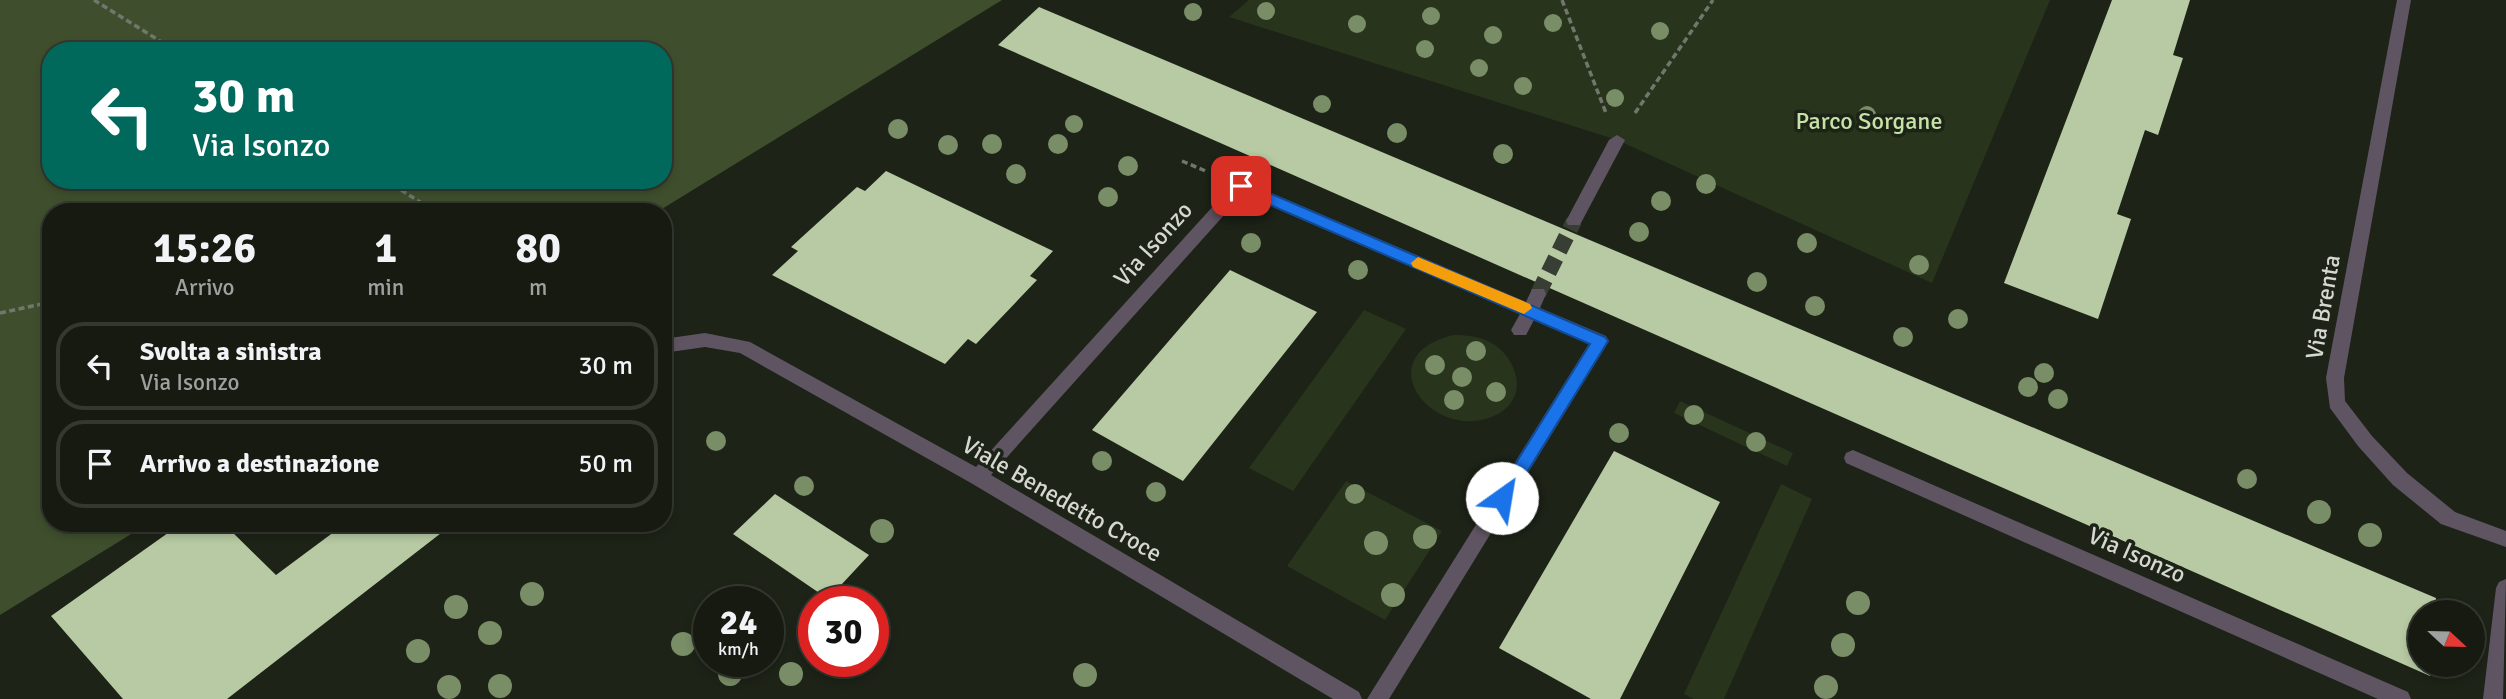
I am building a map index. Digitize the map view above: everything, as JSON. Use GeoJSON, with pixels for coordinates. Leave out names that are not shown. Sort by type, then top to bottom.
{"type":"FeatureCollection","features":[{"type":"Feature","properties":{"kind":"street","name":"Via Brenta"},"geometry":{"type":"LineString","coordinates":[[2404,0],[2335,379],[2336,403],[2365,441],[2400,479],[2448,518],[2506,539]]}},
{"type":"Feature","properties":{"kind":"street"},"geometry":{"type":"LineString","coordinates":[[1574,221],[1617,140]]}},
{"type":"Feature","properties":{"kind":"street","name":"Via Isonzo"},"geometry":{"type":"LineString","coordinates":[[978,477],[1241,186],[1534,303],[1600,341],[1377,699]]}},
{"type":"Feature","properties":{"kind":"street"},"geometry":{"type":"LineString","coordinates":[[1520,330],[1534,303]]}},
{"type":"Feature","properties":{"kind":"street","name":"Viale Benedetto Croce"},"geometry":{"type":"LineString","coordinates":[[672,345],[705,340],[744,347],[978,477],[1352,699]]}},
{"type":"Feature","properties":{"kind":"street","name":"Via Isonzo"},"geometry":{"type":"LineString","coordinates":[[1853,458],[2401,699]]}},
{"type":"Feature","properties":{"kind":"street"},"geometry":{"type":"LineString","coordinates":[[2493,699],[2506,588]]}},
{"type":"Feature","properties":{"kind":"path"},"geometry":{"type":"LineString","coordinates":[[94,0],[162,42]]}},
{"type":"Feature","properties":{"kind":"path"},"geometry":{"type":"LineString","coordinates":[[1562,0],[1617,140]]}},
{"type":"Feature","properties":{"kind":"path"},"geometry":{"type":"LineString","coordinates":[[1617,140],[1713,0]]}},
{"type":"Feature","properties":{"kind":"path"},"geometry":{"type":"LineString","coordinates":[[399,189],[422,203]]}},
{"type":"Feature","properties":{"kind":"path"},"geometry":{"type":"LineString","coordinates":[[0,313],[42,304]]}},
{"type":"Feature","properties":{"kind":"green space"},"geometry":{"type":"Polygon","coordinates":[[[0,0],[1002,0],[672,203],[42,203],[42,532],[134,532],[0,615],[0,0]]]}},
{"type":"Feature","properties":{"kind":"green space","name":"Parco Sorgane"},"geometry":{"type":"Polygon","coordinates":[[[1249,0],[2050,0],[1932,283],[1617,140],[1229,17],[1249,0]]]}},
{"type":"Feature","properties":{"kind":"green space"},"geometry":{"type":"Polygon","coordinates":[[[1364,310],[1406,329],[1293,491],[1249,468],[1364,310]]]}},
{"type":"Feature","properties":{"kind":"green space"},"geometry":{"type":"Polygon","coordinates":[[[1453,335],[1472,336],[1490,342],[1507,357],[1513,367],[1517,387],[1514,397],[1498,414],[1474,421],[1452,419],[1433,409],[1418,395],[1412,378],[1414,361],[1427,346],[1453,335]]]}},
{"type":"Feature","properties":{"kind":"green space"},"geometry":{"type":"Polygon","coordinates":[[[1680,401],[1793,453],[1787,466],[1674,413],[1680,401]]]}},
{"type":"Feature","properties":{"kind":"green space"},"geometry":{"type":"Polygon","coordinates":[[[1346,481],[1442,531],[1385,620],[1287,566],[1346,481]]]}},
{"type":"Feature","properties":{"kind":"green space"},"geometry":{"type":"Polygon","coordinates":[[[1781,484],[1812,499],[1724,699],[1694,699],[1684,694],[1781,484]]]}},
{"type":"Feature","properties":{"kind":"building"},"geometry":{"type":"Polygon","coordinates":[[[2112,0],[2190,0],[2173,55],[2183,58],[2158,135],[2145,130],[2117,214],[2131,219],[2098,319],[2004,283],[2112,0]]]}},
{"type":"Feature","properties":{"kind":"building"},"geometry":{"type":"Polygon","coordinates":[[[1039,7],[2436,600],[2408,600],[2408,666],[998,45],[1039,7]]]}},
{"type":"Feature","properties":{"kind":"building"},"geometry":{"type":"Polygon","coordinates":[[[886,171],[1053,251],[1030,276],[1037,280],[976,344],[968,339],[945,364],[772,275],[798,251],[791,247],[857,187],[865,191],[886,171]]]}},
{"type":"Feature","properties":{"kind":"building"},"geometry":{"type":"Polygon","coordinates":[[[1230,270],[1317,312],[1183,481],[1092,430],[1230,270]]]}},
{"type":"Feature","properties":{"kind":"building"},"geometry":{"type":"Polygon","coordinates":[[[1614,451],[1720,502],[1620,699],[1591,699],[1499,648],[1614,451]]]}},
{"type":"Feature","properties":{"kind":"building"},"geometry":{"type":"Polygon","coordinates":[[[775,494],[869,555],[840,586],[809,586],[733,534],[775,494]]]}},
{"type":"Feature","properties":{"kind":"building"},"geometry":{"type":"Polygon","coordinates":[[[169,532],[232,532],[276,575],[334,532],[442,532],[227,699],[123,699],[51,616],[169,532]]]}},
{"type":"Feature","properties":{"kind":"tunnel"},"geometry":{"type":"LineString","coordinates":[[1538,294],[1574,221]]}},
{"type":"Feature","properties":{"kind":"slow traffic"},"geometry":{"type":"LineString","coordinates":[[1418,263],[1524,308]]}},
{"type":"Feature","properties":{"kind":"route"},"geometry":{"type":"LineString","coordinates":[[1241,186],[1600,341],[1502,498]]}}]}
